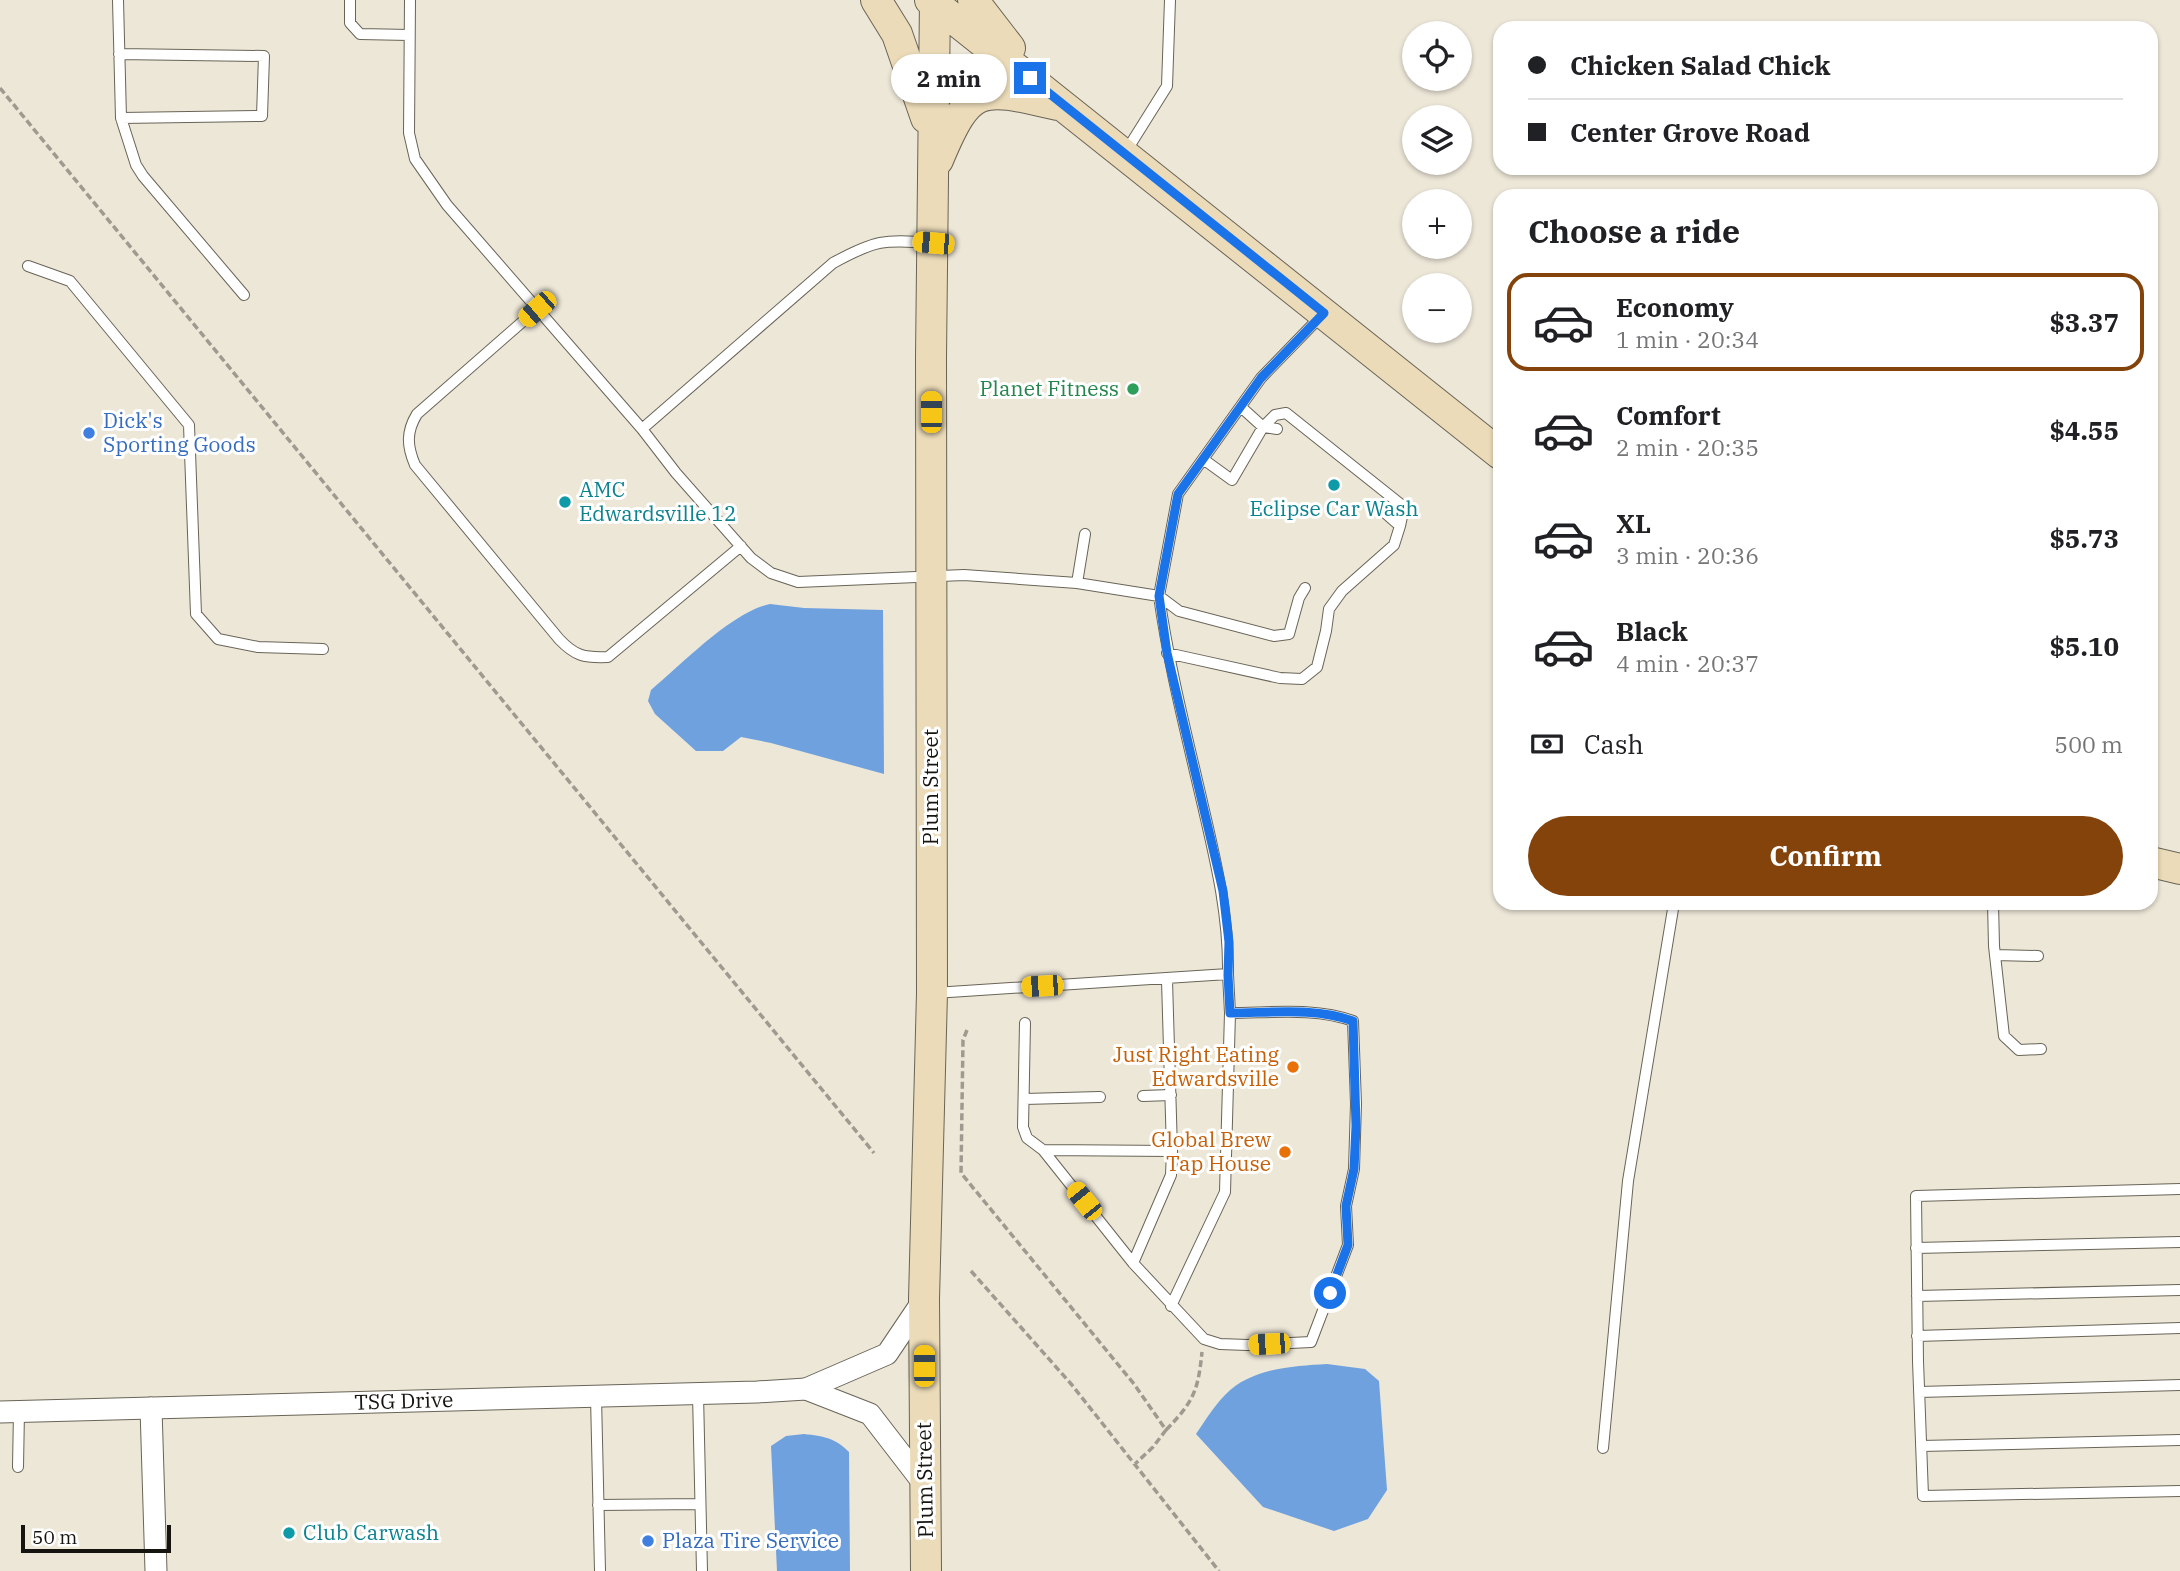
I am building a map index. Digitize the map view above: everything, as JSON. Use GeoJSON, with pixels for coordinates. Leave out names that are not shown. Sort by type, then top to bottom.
{"type":"FeatureCollection","features":[{"type":"Feature","properties":{"kind":"main road"},"geometry":{"type":"LineString","coordinates":[[876,0],[897,34],[934,156]]}},
{"type":"Feature","properties":{"kind":"main road"},"geometry":{"type":"LineString","coordinates":[[973,0],[997,32],[1058,100]]}},
{"type":"Feature","properties":{"kind":"main road"},"geometry":{"type":"LineString","coordinates":[[934,1],[1493,448]]}},
{"type":"Feature","properties":{"kind":"main road","name":"Plum Street"},"geometry":{"type":"LineString","coordinates":[[926,1571],[924,1299],[932,993],[934,1]]}},
{"type":"Feature","properties":{"kind":"main road"},"geometry":{"type":"LineString","coordinates":[[934,156],[963,108],[976,97],[990,93],[1058,100]]}},
{"type":"Feature","properties":{"kind":"main road"},"geometry":{"type":"LineString","coordinates":[[2158,864],[2180,869]]}},
{"type":"Feature","properties":{"kind":"street","name":"TSG Drive"},"geometry":{"type":"LineString","coordinates":[[10,1412],[806,1389],[887,1354],[924,1299]]}},
{"type":"Feature","properties":{"kind":"street","name":"TSG Drive"},"geometry":{"type":"LineString","coordinates":[[806,1389],[870,1413],[924,1484]]}},
{"type":"Feature","properties":{"kind":"street"},"geometry":{"type":"LineString","coordinates":[[151,1408],[156,1571]]}},
{"type":"Feature","properties":{"kind":"lane"},"geometry":{"type":"LineString","coordinates":[[118,0],[121,118],[136,165],[244,295]]}},
{"type":"Feature","properties":{"kind":"lane"},"geometry":{"type":"LineString","coordinates":[[350,0],[350,23],[360,34],[409,35]]}},
{"type":"Feature","properties":{"kind":"lane"},"geometry":{"type":"LineString","coordinates":[[410,0],[409,133],[415,159],[447,205],[642,429],[676,473],[751,558],[771,573],[798,582],[964,575],[1077,583],[1159,596],[1179,611],[1274,636],[1289,634],[1299,598],[1305,588]]}},
{"type":"Feature","properties":{"kind":"lane"},"geometry":{"type":"LineString","coordinates":[[1125,153],[1167,86],[1170,0]]}},
{"type":"Feature","properties":{"kind":"lane"},"geometry":{"type":"LineString","coordinates":[[119,54],[264,56],[262,116],[121,118]]}},
{"type":"Feature","properties":{"kind":"lane"},"geometry":{"type":"LineString","coordinates":[[642,429],[833,262],[866,244],[894,240],[933,243]]}},
{"type":"Feature","properties":{"kind":"lane"},"geometry":{"type":"LineString","coordinates":[[28,266],[70,281],[189,425],[196,614],[218,639],[258,647],[323,649]]}},
{"type":"Feature","properties":{"kind":"lane"},"geometry":{"type":"LineString","coordinates":[[537,309],[417,414],[409,427],[409,450],[415,465],[559,639],[571,652],[590,658],[608,657],[741,545]]}},
{"type":"Feature","properties":{"kind":"lane"},"geometry":{"type":"LineString","coordinates":[[1171,1306],[1225,1192],[1230,1013],[1229,942],[1223,891],[1167,653],[1159,596],[1178,494],[1261,378],[1324,313]]}},
{"type":"Feature","properties":{"kind":"lane"},"geometry":{"type":"LineString","coordinates":[[1241,407],[1263,426],[1277,429]]}},
{"type":"Feature","properties":{"kind":"lane"},"geometry":{"type":"LineString","coordinates":[[1167,653],[1280,678],[1302,679],[1317,667],[1329,609],[1342,591],[1394,545],[1404,508],[1286,413],[1275,415],[1263,426],[1232,480],[1203,459]]}},
{"type":"Feature","properties":{"kind":"lane"},"geometry":{"type":"LineString","coordinates":[[1384,512],[1400,526]]}},
{"type":"Feature","properties":{"kind":"lane"},"geometry":{"type":"LineString","coordinates":[[1077,583],[1085,534]]}},
{"type":"Feature","properties":{"kind":"lane"},"geometry":{"type":"LineString","coordinates":[[1603,1448],[1628,1181],[1673,910]]}},
{"type":"Feature","properties":{"kind":"lane"},"geometry":{"type":"LineString","coordinates":[[1993,910],[2004,1036],[2019,1050],[2041,1049]]}},
{"type":"Feature","properties":{"kind":"lane"},"geometry":{"type":"LineString","coordinates":[[1995,955],[2038,956]]}},
{"type":"Feature","properties":{"kind":"lane"},"geometry":{"type":"LineString","coordinates":[[932,993],[1228,975]]}},
{"type":"Feature","properties":{"kind":"lane"},"geometry":{"type":"LineString","coordinates":[[1133,1263],[1171,1175],[1167,980]]}},
{"type":"Feature","properties":{"kind":"lane"},"geometry":{"type":"LineString","coordinates":[[1025,1023],[1023,1128],[1027,1138],[1043,1150],[1133,1263],[1171,1306],[1203,1339],[1220,1344],[1311,1342],[1348,1245],[1346,1206],[1354,1169],[1356,1104],[1353,1021],[1336,1015],[1309,1013],[1230,1013]]}},
{"type":"Feature","properties":{"kind":"lane"},"geometry":{"type":"LineString","coordinates":[[1143,1096],[1171,1095]]}},
{"type":"Feature","properties":{"kind":"lane"},"geometry":{"type":"LineString","coordinates":[[1024,1099],[1100,1097]]}},
{"type":"Feature","properties":{"kind":"lane"},"geometry":{"type":"LineString","coordinates":[[1043,1150],[1172,1151]]}},
{"type":"Feature","properties":{"kind":"lane"},"geometry":{"type":"LineString","coordinates":[[2180,1189],[1916,1196],[1917,1336],[1923,1496],[2180,1491]]}},
{"type":"Feature","properties":{"kind":"lane"},"geometry":{"type":"LineString","coordinates":[[1916,1248],[2180,1242]]}},
{"type":"Feature","properties":{"kind":"lane"},"geometry":{"type":"LineString","coordinates":[[1917,1296],[2180,1290]]}},
{"type":"Feature","properties":{"kind":"lane"},"geometry":{"type":"LineString","coordinates":[[1917,1336],[2180,1328]]}},
{"type":"Feature","properties":{"kind":"lane"},"geometry":{"type":"LineString","coordinates":[[1919,1392],[2180,1385]]}},
{"type":"Feature","properties":{"kind":"lane"},"geometry":{"type":"LineString","coordinates":[[698,1394],[702,1571]]}},
{"type":"Feature","properties":{"kind":"lane"},"geometry":{"type":"LineString","coordinates":[[596,1396],[600,1571]]}},
{"type":"Feature","properties":{"kind":"lane"},"geometry":{"type":"LineString","coordinates":[[10,1412],[18,1467]]}},
{"type":"Feature","properties":{"kind":"lane"},"geometry":{"type":"LineString","coordinates":[[1921,1446],[2180,1440]]}},
{"type":"Feature","properties":{"kind":"lane"},"geometry":{"type":"LineString","coordinates":[[598,1505],[700,1504]]}},
{"type":"Feature","properties":{"kind":"path"},"geometry":{"type":"LineString","coordinates":[[0,88],[874,1153]]}},
{"type":"Feature","properties":{"kind":"path"},"geometry":{"type":"LineString","coordinates":[[967,1030],[963,1040],[961,1173],[1134,1384],[1166,1430]]}},
{"type":"Feature","properties":{"kind":"path"},"geometry":{"type":"LineString","coordinates":[[971,1271],[1072,1385],[1219,1571]]}},
{"type":"Feature","properties":{"kind":"path"},"geometry":{"type":"LineString","coordinates":[[1135,1464],[1183,1412],[1198,1386],[1203,1339]]}},
{"type":"Feature","properties":{"kind":"water"},"geometry":{"type":"Polygon","coordinates":[[[770,604],[804,608],[883,610],[884,774],[741,737],[723,751],[696,751],[655,714],[648,701],[651,690],[724,628],[755,609],[770,604]]]}},
{"type":"Feature","properties":{"kind":"water"},"geometry":{"type":"Polygon","coordinates":[[[1327,1364],[1365,1369],[1379,1381],[1387,1490],[1368,1519],[1334,1531],[1263,1507],[1196,1434],[1221,1399],[1247,1379],[1273,1370],[1327,1364]]]}},
{"type":"Feature","properties":{"kind":"water"},"geometry":{"type":"Polygon","coordinates":[[[804,1434],[829,1438],[849,1452],[850,1571],[777,1571],[771,1446],[786,1436],[804,1434]]]}},
{"type":"Feature","properties":{"kind":"place","name":"Planet Fitness"},"geometry":{"type":"Point","coordinates":[1133,389]}},
{"type":"Feature","properties":{"kind":"place","name":"Dick's Sporting Goods"},"geometry":{"type":"Point","coordinates":[89,433]}},
{"type":"Feature","properties":{"kind":"place","name":"Eclipse Car Wash"},"geometry":{"type":"Point","coordinates":[1334,485]}},
{"type":"Feature","properties":{"kind":"place","name":"AMC Edwardsville 12"},"geometry":{"type":"Point","coordinates":[565,502]}},
{"type":"Feature","properties":{"kind":"place","name":"Just Right Eating Edwardsville"},"geometry":{"type":"Point","coordinates":[1293,1067]}},
{"type":"Feature","properties":{"kind":"place","name":"Global Brew Tap House"},"geometry":{"type":"Point","coordinates":[1285,1152]}},
{"type":"Feature","properties":{"kind":"place","name":"Club Carwash"},"geometry":{"type":"Point","coordinates":[289,1533]}},
{"type":"Feature","properties":{"kind":"place","name":"Plaza Tire Service"},"geometry":{"type":"Point","coordinates":[648,1541]}},
{"type":"Feature","properties":{"kind":"route"},"geometry":{"type":"LineString","coordinates":[[1030,78],[1324,313],[1261,378],[1178,494],[1170,525],[1159,596],[1167,653],[1223,891],[1229,942],[1230,1013],[1309,1013],[1336,1015],[1353,1021],[1356,1126],[1354,1169],[1346,1206],[1348,1245],[1330,1293]]}}]}
